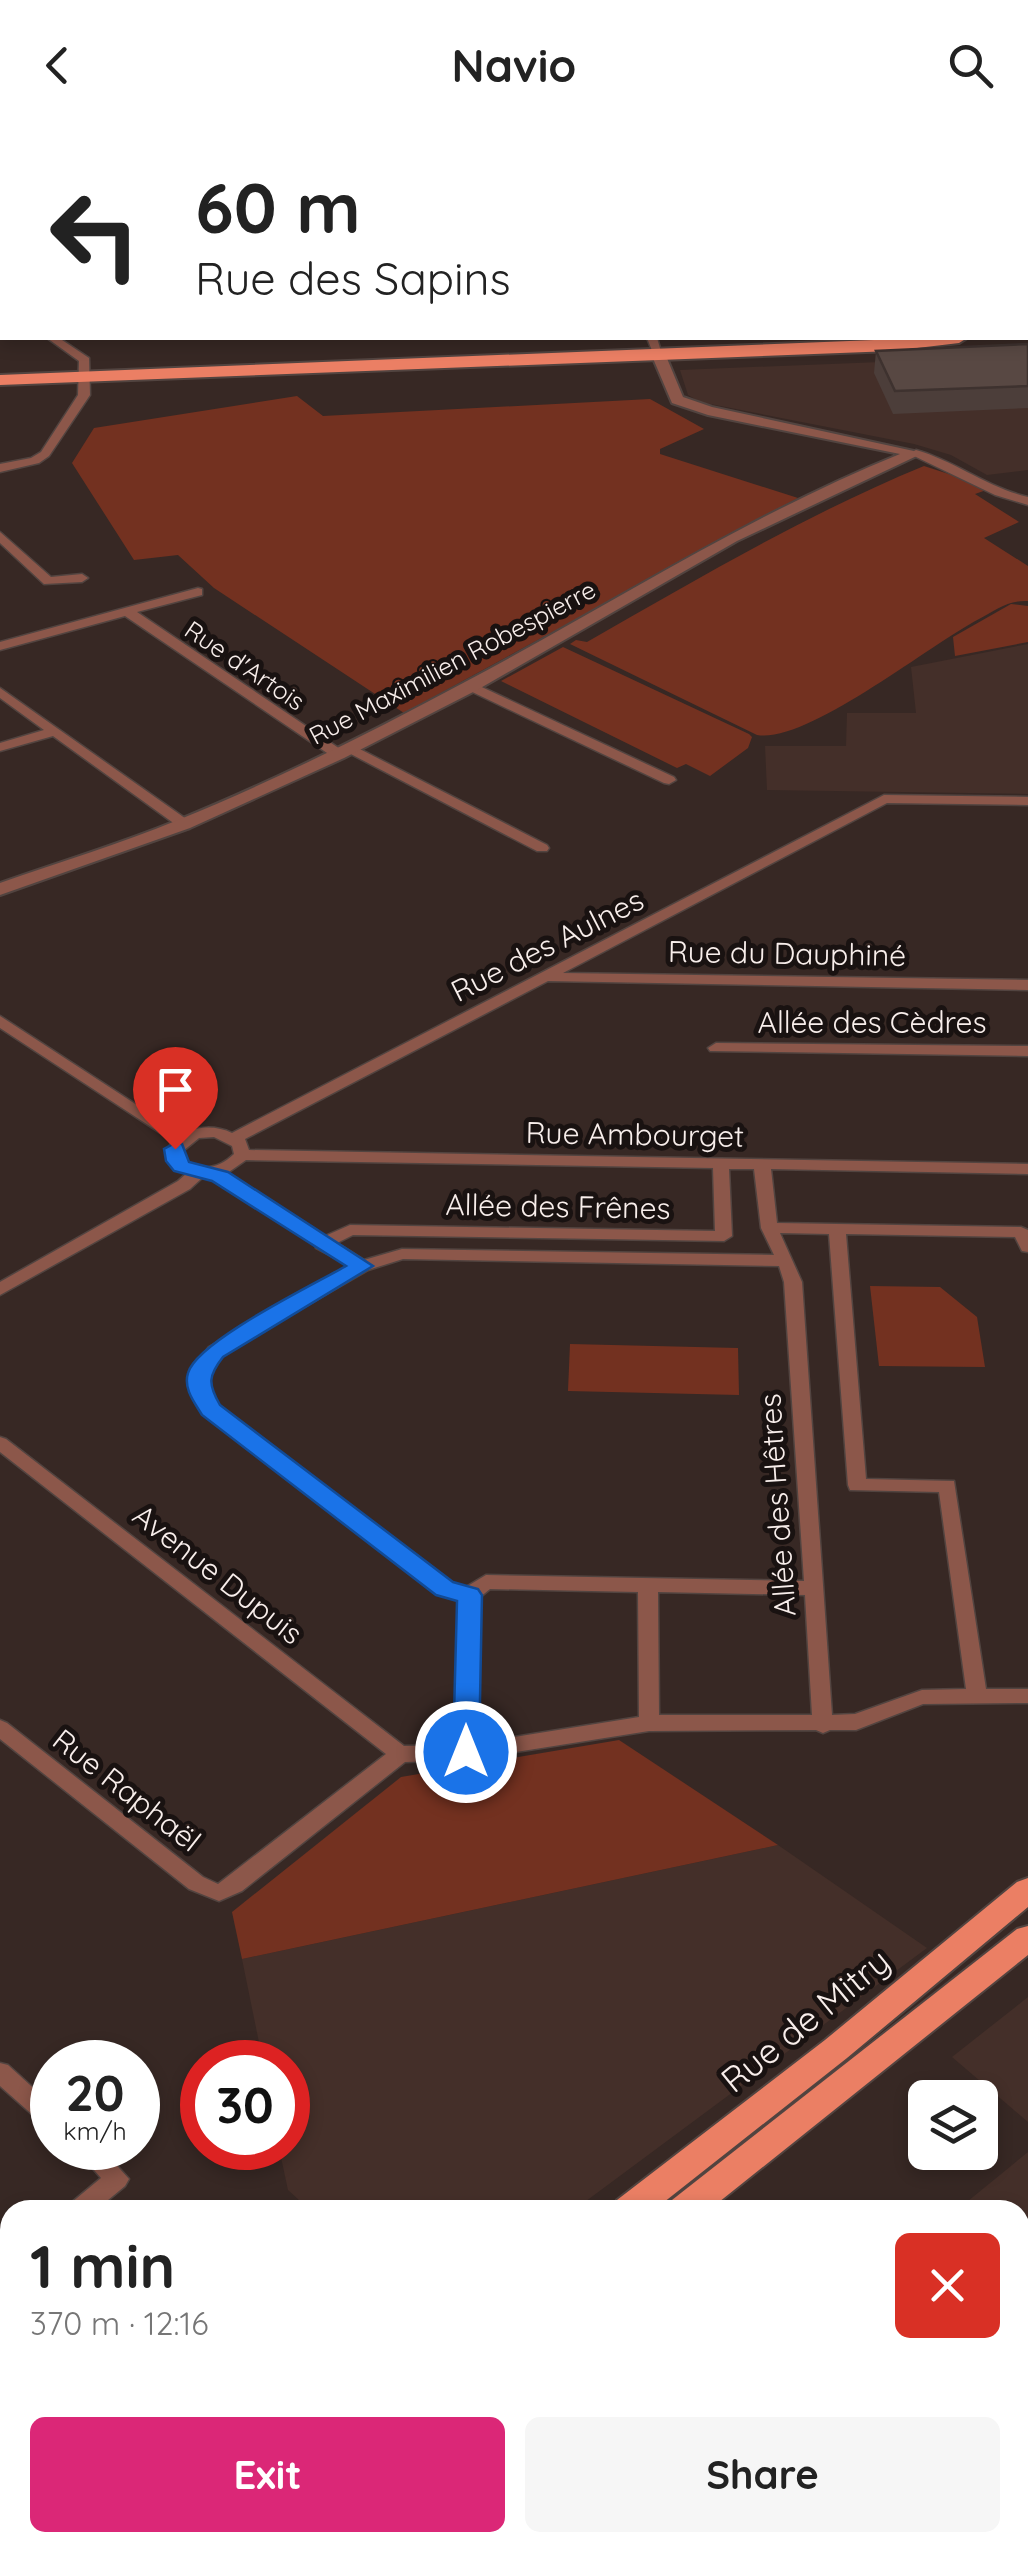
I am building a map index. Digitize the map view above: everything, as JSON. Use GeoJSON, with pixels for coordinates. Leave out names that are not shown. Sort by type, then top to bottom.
{"type":"FeatureCollection","features":[{"type":"Feature","properties":{"kind":"main road"},"geometry":{"type":"LineString","coordinates":[[0,376],[818,340]]}},
{"type":"Feature","properties":{"kind":"main road"},"geometry":{"type":"LineString","coordinates":[[655,347],[892,346],[942,340]]}},
{"type":"Feature","properties":{"kind":"main road","name":"Rue de Mitry"},"geometry":{"type":"LineString","coordinates":[[642,2200],[836,2049],[1028,1890]]}},
{"type":"Feature","properties":{"kind":"main road"},"geometry":{"type":"LineString","coordinates":[[697,2200],[1028,1938]]}},
{"type":"Feature","properties":{"kind":"street"},"geometry":{"type":"LineString","coordinates":[[0,468],[35,461],[46,454],[84,395],[82,356],[55,340]]}},
{"type":"Feature","properties":{"kind":"street"},"geometry":{"type":"LineString","coordinates":[[655,347],[677,400],[708,411],[916,453],[1028,502]]}},
{"type":"Feature","properties":{"kind":"street","name":"Rue Maximilien Robespierre"},"geometry":{"type":"LineString","coordinates":[[0,889],[184,824],[344,751],[471,686],[731,538],[916,453]]}},
{"type":"Feature","properties":{"kind":"street"},"geometry":{"type":"LineString","coordinates":[[0,536],[48,582],[82,578]]}},
{"type":"Feature","properties":{"kind":"street"},"geometry":{"type":"LineString","coordinates":[[0,646],[198,592]]}},
{"type":"Feature","properties":{"kind":"street","name":"Rue d'Artois"},"geometry":{"type":"LineString","coordinates":[[128,612],[344,751],[542,848]]}},
{"type":"Feature","properties":{"kind":"street"},"geometry":{"type":"LineString","coordinates":[[471,686],[670,780]]}},
{"type":"Feature","properties":{"kind":"street"},"geometry":{"type":"LineString","coordinates":[[0,692],[184,824]]}},
{"type":"Feature","properties":{"kind":"street"},"geometry":{"type":"LineString","coordinates":[[0,747],[52,732]]}},
{"type":"Feature","properties":{"kind":"street","name":"Rue des Aulnes"},"geometry":{"type":"LineString","coordinates":[[0,1289],[206,1172],[232,1166],[238,1146],[546,977],[884,799],[1028,801]]}},
{"type":"Feature","properties":{"kind":"street","name":"Rue du Dauphiné"},"geometry":{"type":"LineString","coordinates":[[546,977],[1028,984]]}},
{"type":"Feature","properties":{"kind":"street"},"geometry":{"type":"LineString","coordinates":[[0,1021],[175,1135],[179,1143],[176,1161],[206,1172],[362,1266]]}},
{"type":"Feature","properties":{"kind":"street","name":"Allée des Cèdres"},"geometry":{"type":"LineString","coordinates":[[716,1048],[1028,1050]]}},
{"type":"Feature","properties":{"kind":"street","name":"Rue Ambourget"},"geometry":{"type":"LineString","coordinates":[[179,1143],[206,1132],[238,1146],[720,1164],[1028,1169]]}},
{"type":"Feature","properties":{"kind":"street","name":"Allée des Frênes"},"geometry":{"type":"LineString","coordinates":[[322,1244],[350,1230],[724,1236],[720,1164]]}},
{"type":"Feature","properties":{"kind":"street","name":"Allée des Hêtres"},"geometry":{"type":"LineString","coordinates":[[762,1164],[770,1228],[793,1282],[823,1725]]}},
{"type":"Feature","properties":{"kind":"street"},"geometry":{"type":"LineString","coordinates":[[770,1228],[1021,1232],[1028,1248]]}},
{"type":"Feature","properties":{"kind":"street"},"geometry":{"type":"LineString","coordinates":[[837,1230],[857,1485],[947,1486],[977,1695]]}},
{"type":"Feature","properties":{"kind":"street"},"geometry":{"type":"LineString","coordinates":[[469,1595],[445,1589],[211,1410],[198,1386],[200,1371],[215,1351],[362,1266],[402,1254],[785,1261]]}},
{"type":"Feature","properties":{"kind":"street","name":"Avenue Dupuis"},"geometry":{"type":"LineString","coordinates":[[0,1443],[400,1754]]}},
{"type":"Feature","properties":{"kind":"street"},"geometry":{"type":"LineString","coordinates":[[469,1595],[486,1582],[813,1588]]}},
{"type":"Feature","properties":{"kind":"street"},"geometry":{"type":"LineString","coordinates":[[648,1586],[649,1723]]}},
{"type":"Feature","properties":{"kind":"street"},"geometry":{"type":"LineString","coordinates":[[466,1752],[469,1595]]}},
{"type":"Feature","properties":{"kind":"street"},"geometry":{"type":"LineString","coordinates":[[400,1754],[466,1752],[649,1723],[823,1725],[867,1720],[922,1696],[1028,1696]]}},
{"type":"Feature","properties":{"kind":"street","name":"Rue Raphaël"},"geometry":{"type":"LineString","coordinates":[[0,1728],[196,1883],[219,1893],[400,1754]]}},
{"type":"Feature","properties":{"kind":"street"},"geometry":{"type":"LineString","coordinates":[[0,2072],[30,2099]]}},
{"type":"Feature","properties":{"kind":"street"},"geometry":{"type":"LineString","coordinates":[[91,2200],[117,2178],[109,2170]]}},
{"type":"Feature","properties":{"kind":"shaded area"},"geometry":{"type":"Polygon","coordinates":[[[1028,356],[1028,470],[987,475],[951,455],[914,444],[700,402],[688,395],[680,370],[1028,356]]]}},
{"type":"Feature","properties":{"kind":"shaded area"},"geometry":{"type":"Polygon","coordinates":[[[297,396],[323,416],[650,399],[704,429],[660,449],[660,454],[798,498],[404,713],[214,588],[178,555],[134,560],[72,463],[94,428],[297,396]]]}},
{"type":"Feature","properties":{"kind":"shaded area"},"geometry":{"type":"Polygon","coordinates":[[[924,466],[992,488],[975,494],[1019,522],[984,538],[1028,566],[1028,601],[1008,604],[979,619],[836,709],[779,734],[757,735],[570,644],[576,640],[587,642],[795,526],[924,466]]]}},
{"type":"Feature","properties":{"kind":"shaded area"},"geometry":{"type":"Polygon","coordinates":[[[1011,604],[1028,606],[1028,642],[955,656],[953,637],[1011,604]]]}},
{"type":"Feature","properties":{"kind":"shaded area"},"geometry":{"type":"Polygon","coordinates":[[[1028,644],[1028,794],[767,790],[765,746],[846,746],[847,713],[916,713],[911,667],[1028,644]]]}},
{"type":"Feature","properties":{"kind":"shaded area"},"geometry":{"type":"Polygon","coordinates":[[[563,647],[749,734],[752,737],[748,748],[710,776],[686,764],[677,768],[501,681],[563,647]]]}},
{"type":"Feature","properties":{"kind":"shaded area"},"geometry":{"type":"Polygon","coordinates":[[[870,1286],[940,1287],[977,1317],[985,1367],[879,1366],[870,1286]]]}},
{"type":"Feature","properties":{"kind":"shaded area"},"geometry":{"type":"Polygon","coordinates":[[[570,1344],[738,1348],[739,1395],[568,1391],[570,1344]]]}},
{"type":"Feature","properties":{"kind":"shaded area"},"geometry":{"type":"Polygon","coordinates":[[[619,1740],[778,1845],[242,1959],[232,1912],[401,1777],[619,1740]]]}},
{"type":"Feature","properties":{"kind":"shaded area"},"geometry":{"type":"Polygon","coordinates":[[[778,1845],[927,1948],[587,2200],[299,2200],[288,2190],[284,2170],[310,2170],[310,2040],[259,2040],[242,1959],[778,1845]]]}},
{"type":"Feature","properties":{"kind":"shaded area"},"geometry":{"type":"Polygon","coordinates":[[[1028,1997],[1028,2122],[998,2096],[998,2080],[979,2080],[952,2057],[1028,1997]]]}},
{"type":"Feature","properties":{"kind":"shaded area"},"geometry":{"type":"Polygon","coordinates":[[[1028,2152],[1028,2200],[969,2200],[1028,2152]]]}},
{"type":"Feature","properties":{"kind":"building"},"geometry":{"type":"Polygon","coordinates":[[[1028,344],[1028,386],[895,391],[876,351],[1028,344]]]}},
{"type":"Feature","properties":{"kind":"route"},"geometry":{"type":"LineString","coordinates":[[175,1149],[176,1161],[182,1166],[213,1172],[362,1266],[215,1351],[200,1371],[198,1386],[211,1410],[372,1535],[445,1589],[469,1595],[466,1752]]}}]}
